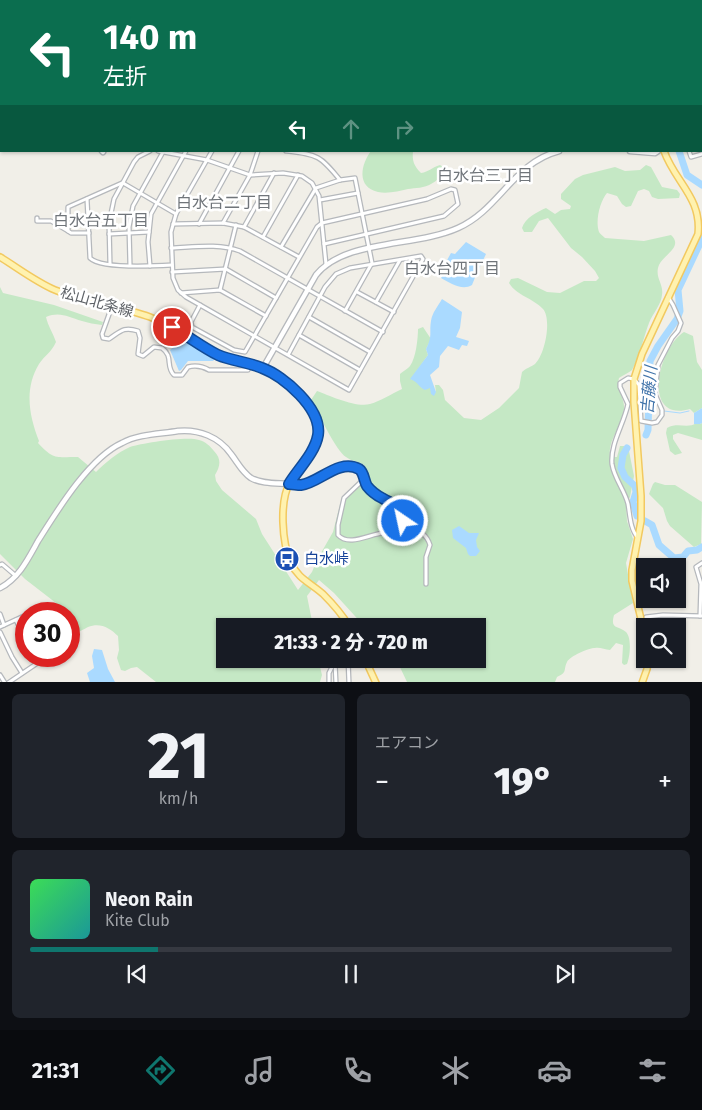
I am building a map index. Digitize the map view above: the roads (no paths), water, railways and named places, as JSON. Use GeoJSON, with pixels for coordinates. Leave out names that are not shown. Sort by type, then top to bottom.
{"type":"FeatureCollection","features":[{"type":"Feature","properties":{"kind":"main road"},"geometry":{"type":"LineString","coordinates":[[641,618],[632,581],[632,570],[638,538],[641,489],[634,379],[642,354],[698,234],[702,216],[697,201],[672,168],[664,152]]}},
{"type":"Feature","properties":{"kind":"main road","name":"松山北条線"},"geometry":{"type":"LineString","coordinates":[[0,257],[54,290],[151,318],[179,331],[216,354],[263,368],[282,379],[306,402],[313,411],[318,424],[318,435],[316,443],[289,484],[284,507],[285,545],[291,564],[299,577],[322,593],[344,618]]}},
{"type":"Feature","properties":{"kind":"main road"},"geometry":{"type":"LineString","coordinates":[[369,668],[376,682]]}},
{"type":"Feature","properties":{"kind":"main road"},"geometry":{"type":"LineString","coordinates":[[642,682],[647,668]]}},
{"type":"Feature","properties":{"kind":"street"},"geometry":{"type":"LineString","coordinates":[[110,264],[109,234],[112,205],[138,157],[148,152]]}},
{"type":"Feature","properties":{"kind":"street"},"geometry":{"type":"LineString","coordinates":[[130,265],[128,233],[132,206],[161,152],[185,153],[250,175],[275,173],[298,176],[308,180],[316,188],[320,200],[326,264]]}},
{"type":"Feature","properties":{"kind":"street"},"geometry":{"type":"LineString","coordinates":[[211,152],[176,214],[173,224],[171,248],[172,272],[175,286],[181,293],[200,305],[349,390],[423,259],[421,256],[372,263],[350,268],[336,274],[320,297],[288,354]]}},
{"type":"Feature","properties":{"kind":"street"},"geometry":{"type":"LineString","coordinates":[[199,224],[238,152]]}},
{"type":"Feature","properties":{"kind":"street"},"geometry":{"type":"LineString","coordinates":[[223,223],[250,175],[258,152]]}},
{"type":"Feature","properties":{"kind":"street"},"geometry":{"type":"LineString","coordinates":[[263,368],[307,289],[326,264],[350,253],[445,233],[464,226],[479,216],[527,166],[546,155],[556,152]]}},
{"type":"Feature","properties":{"kind":"street"},"geometry":{"type":"LineString","coordinates":[[637,152],[656,152]]}},
{"type":"Feature","properties":{"kind":"street"},"geometry":{"type":"LineString","coordinates":[[689,152],[691,157],[702,154]]}},
{"type":"Feature","properties":{"kind":"street"},"geometry":{"type":"LineString","coordinates":[[150,266],[149,232],[152,214],[185,153]]}},
{"type":"Feature","properties":{"kind":"street"},"geometry":{"type":"LineString","coordinates":[[310,153],[322,159],[340,180]]}},
{"type":"Feature","properties":{"kind":"street"},"geometry":{"type":"LineString","coordinates":[[244,227],[275,173]]}},
{"type":"Feature","properties":{"kind":"street"},"geometry":{"type":"LineString","coordinates":[[263,237],[298,176]]}},
{"type":"Feature","properties":{"kind":"street"},"geometry":{"type":"LineString","coordinates":[[280,247],[316,188],[340,180],[355,178],[372,263],[345,310]]}},
{"type":"Feature","properties":{"kind":"street"},"geometry":{"type":"LineString","coordinates":[[123,182],[176,214]]}},
{"type":"Feature","properties":{"kind":"street"},"geometry":{"type":"LineString","coordinates":[[68,231],[68,207],[123,182]]}},
{"type":"Feature","properties":{"kind":"street"},"geometry":{"type":"LineString","coordinates":[[200,305],[191,322],[192,327],[234,350],[245,352],[317,226],[322,223],[427,199],[451,189],[455,190],[458,204],[449,213],[437,219],[324,244]]}},
{"type":"Feature","properties":{"kind":"street"},"geometry":{"type":"LineString","coordinates":[[320,200],[358,193]]}},
{"type":"Feature","properties":{"kind":"street"},"geometry":{"type":"LineString","coordinates":[[87,198],[90,258],[92,260],[110,264],[172,265]]}},
{"type":"Feature","properties":{"kind":"street"},"geometry":{"type":"LineString","coordinates":[[37,218],[37,221],[51,221],[71,233],[89,233]]}},
{"type":"Feature","properties":{"kind":"street"},"geometry":{"type":"LineString","coordinates":[[173,224],[223,223],[244,227],[299,257]]}},
{"type":"Feature","properties":{"kind":"street"},"geometry":{"type":"LineString","coordinates":[[220,290],[236,225]]}},
{"type":"Feature","properties":{"kind":"street"},"geometry":{"type":"LineString","coordinates":[[109,234],[149,232]]}},
{"type":"Feature","properties":{"kind":"street"},"geometry":{"type":"LineString","coordinates":[[171,248],[231,247],[383,332]]}},
{"type":"Feature","properties":{"kind":"street"},"geometry":{"type":"LineString","coordinates":[[376,302],[400,259]]}},
{"type":"Feature","properties":{"kind":"street"},"geometry":{"type":"LineString","coordinates":[[172,272],[226,270],[276,298]]}},
{"type":"Feature","properties":{"kind":"street"},"geometry":{"type":"LineString","coordinates":[[181,293],[220,290],[266,316]]}},
{"type":"Feature","properties":{"kind":"street"},"geometry":{"type":"LineString","coordinates":[[357,292],[394,312]]}},
{"type":"Feature","properties":{"kind":"street"},"geometry":{"type":"LineString","coordinates":[[638,538],[634,533],[628,502],[612,464],[614,444],[628,404],[620,383],[628,378],[634,379],[639,385],[641,421],[657,422],[662,415],[656,394],[658,365],[681,323],[668,297]]}},
{"type":"Feature","properties":{"kind":"street"},"geometry":{"type":"LineString","coordinates":[[112,306],[102,334],[103,338],[109,339],[120,330],[138,331],[140,338],[138,354],[143,356],[154,348],[162,348],[169,354],[170,370],[174,375],[182,375],[186,368],[191,366],[204,367],[209,370],[248,370],[250,364]]}},
{"type":"Feature","properties":{"kind":"street"},"geometry":{"type":"LineString","coordinates":[[309,317],[370,352]]}},
{"type":"Feature","properties":{"kind":"street"},"geometry":{"type":"LineString","coordinates":[[299,335],[360,370]]}},
{"type":"Feature","properties":{"kind":"street"},"geometry":{"type":"LineString","coordinates":[[0,588],[16,576],[56,512],[86,474],[107,452],[126,441],[185,430],[202,433],[214,438],[226,448],[242,469],[253,479],[263,482],[303,484],[336,469],[358,468],[362,471],[366,485],[376,494],[401,508],[404,523],[418,529],[428,540],[430,545],[426,557],[426,584]]}},
{"type":"Feature","properties":{"kind":"street"},"geometry":{"type":"LineString","coordinates":[[364,479],[344,498],[338,525],[338,535],[341,538],[354,540],[386,532],[402,540],[410,540]]}},
{"type":"Feature","properties":{"kind":"street"},"geometry":{"type":"LineString","coordinates":[[646,618],[663,615],[701,616],[702,584],[696,567],[702,562]]}},
{"type":"Feature","properties":{"kind":"street"},"geometry":{"type":"LineString","coordinates":[[0,565],[2,564],[16,576]]}},
{"type":"Feature","properties":{"kind":"street"},"geometry":{"type":"LineString","coordinates":[[0,614],[2,626],[15,620]]}},
{"type":"Feature","properties":{"kind":"street"},"geometry":{"type":"LineString","coordinates":[[0,632],[22,673]]}},
{"type":"Feature","properties":{"kind":"street"},"geometry":{"type":"LineString","coordinates":[[0,675],[6,682],[31,667]]}},
{"type":"Feature","properties":{"kind":"street"},"geometry":{"type":"LineString","coordinates":[[329,682],[329,673],[332,668]]}},
{"type":"Feature","properties":{"kind":"street"},"geometry":{"type":"LineString","coordinates":[[336,668],[336,682]]}},
{"type":"Feature","properties":{"kind":"street"},"geometry":{"type":"LineString","coordinates":[[348,668],[349,682]]}},
{"type":"Feature","properties":{"kind":"water"},"geometry":{"type":"Polygon","coordinates":[[[466,242],[486,254],[472,285],[468,287],[456,286],[441,278],[451,253],[455,254],[466,242]]]}},
{"type":"Feature","properties":{"kind":"water"},"geometry":{"type":"Polygon","coordinates":[[[442,299],[462,312],[460,328],[456,337],[469,341],[467,346],[462,345],[459,350],[448,346],[440,356],[439,367],[430,375],[436,392],[434,396],[431,394],[430,388],[425,390],[410,379],[428,355],[426,349],[430,338],[430,325],[434,312],[442,299]]]}},
{"type":"Feature","properties":{"kind":"water"},"geometry":{"type":"Polygon","coordinates":[[[182,340],[215,359],[213,361],[188,361],[179,371],[170,350],[182,340]]]}},
{"type":"Feature","properties":{"kind":"water"},"geometry":{"type":"Polygon","coordinates":[[[702,408],[702,423],[694,424],[694,413],[702,408]]]}},
{"type":"Feature","properties":{"kind":"water"},"geometry":{"type":"Polygon","coordinates":[[[459,526],[469,533],[479,533],[476,540],[480,551],[476,556],[470,556],[466,548],[453,538],[452,530],[459,526]]]}},
{"type":"Feature","properties":{"kind":"water"},"geometry":{"type":"Polygon","coordinates":[[[94,649],[102,650],[108,669],[115,682],[90,682],[87,673],[94,668],[92,656],[94,649]]]}},
{"type":"Feature","properties":{"kind":"waterway","name":"吉藤川"},"geometry":{"type":"LineString","coordinates":[[679,152],[687,175],[702,185]]}},
{"type":"Feature","properties":{"kind":"waterway","name":"吉藤川"},"geometry":{"type":"LineString","coordinates":[[646,435],[648,430],[650,361],[677,319],[680,311],[678,290],[702,239]]}},
{"type":"Feature","properties":{"kind":"waterway"},"geometry":{"type":"LineString","coordinates":[[649,399],[654,399],[657,404]]}},
{"type":"Feature","properties":{"kind":"waterway"},"geometry":{"type":"LineString","coordinates":[[664,411],[680,413],[689,411]]}},
{"type":"Feature","properties":{"kind":"waterway","name":"吉藤川"},"geometry":{"type":"LineString","coordinates":[[627,448],[623,455],[621,468],[625,477],[635,486],[636,492],[633,502],[637,516]]}},
{"type":"Feature","properties":{"kind":"waterway","name":"吉藤川"},"geometry":{"type":"LineString","coordinates":[[645,521],[652,525],[659,545],[674,558],[683,557],[688,551],[697,550],[702,547]]}},
{"type":"Feature","properties":{"kind":"place","name":"白水峠"},"geometry":{"type":"Point","coordinates":[287,559]}},
{"type":"Feature","properties":{"kind":"district","name":"白水台三丁目"},"geometry":{"type":"Point","coordinates":[485,175]}},
{"type":"Feature","properties":{"kind":"district","name":"白水台二丁目"},"geometry":{"type":"Point","coordinates":[224,202]}},
{"type":"Feature","properties":{"kind":"district","name":"白水台五丁目"},"geometry":{"type":"Point","coordinates":[101,220]}},
{"type":"Feature","properties":{"kind":"district","name":"白水台四丁目"},"geometry":{"type":"Point","coordinates":[452,268]}}]}
